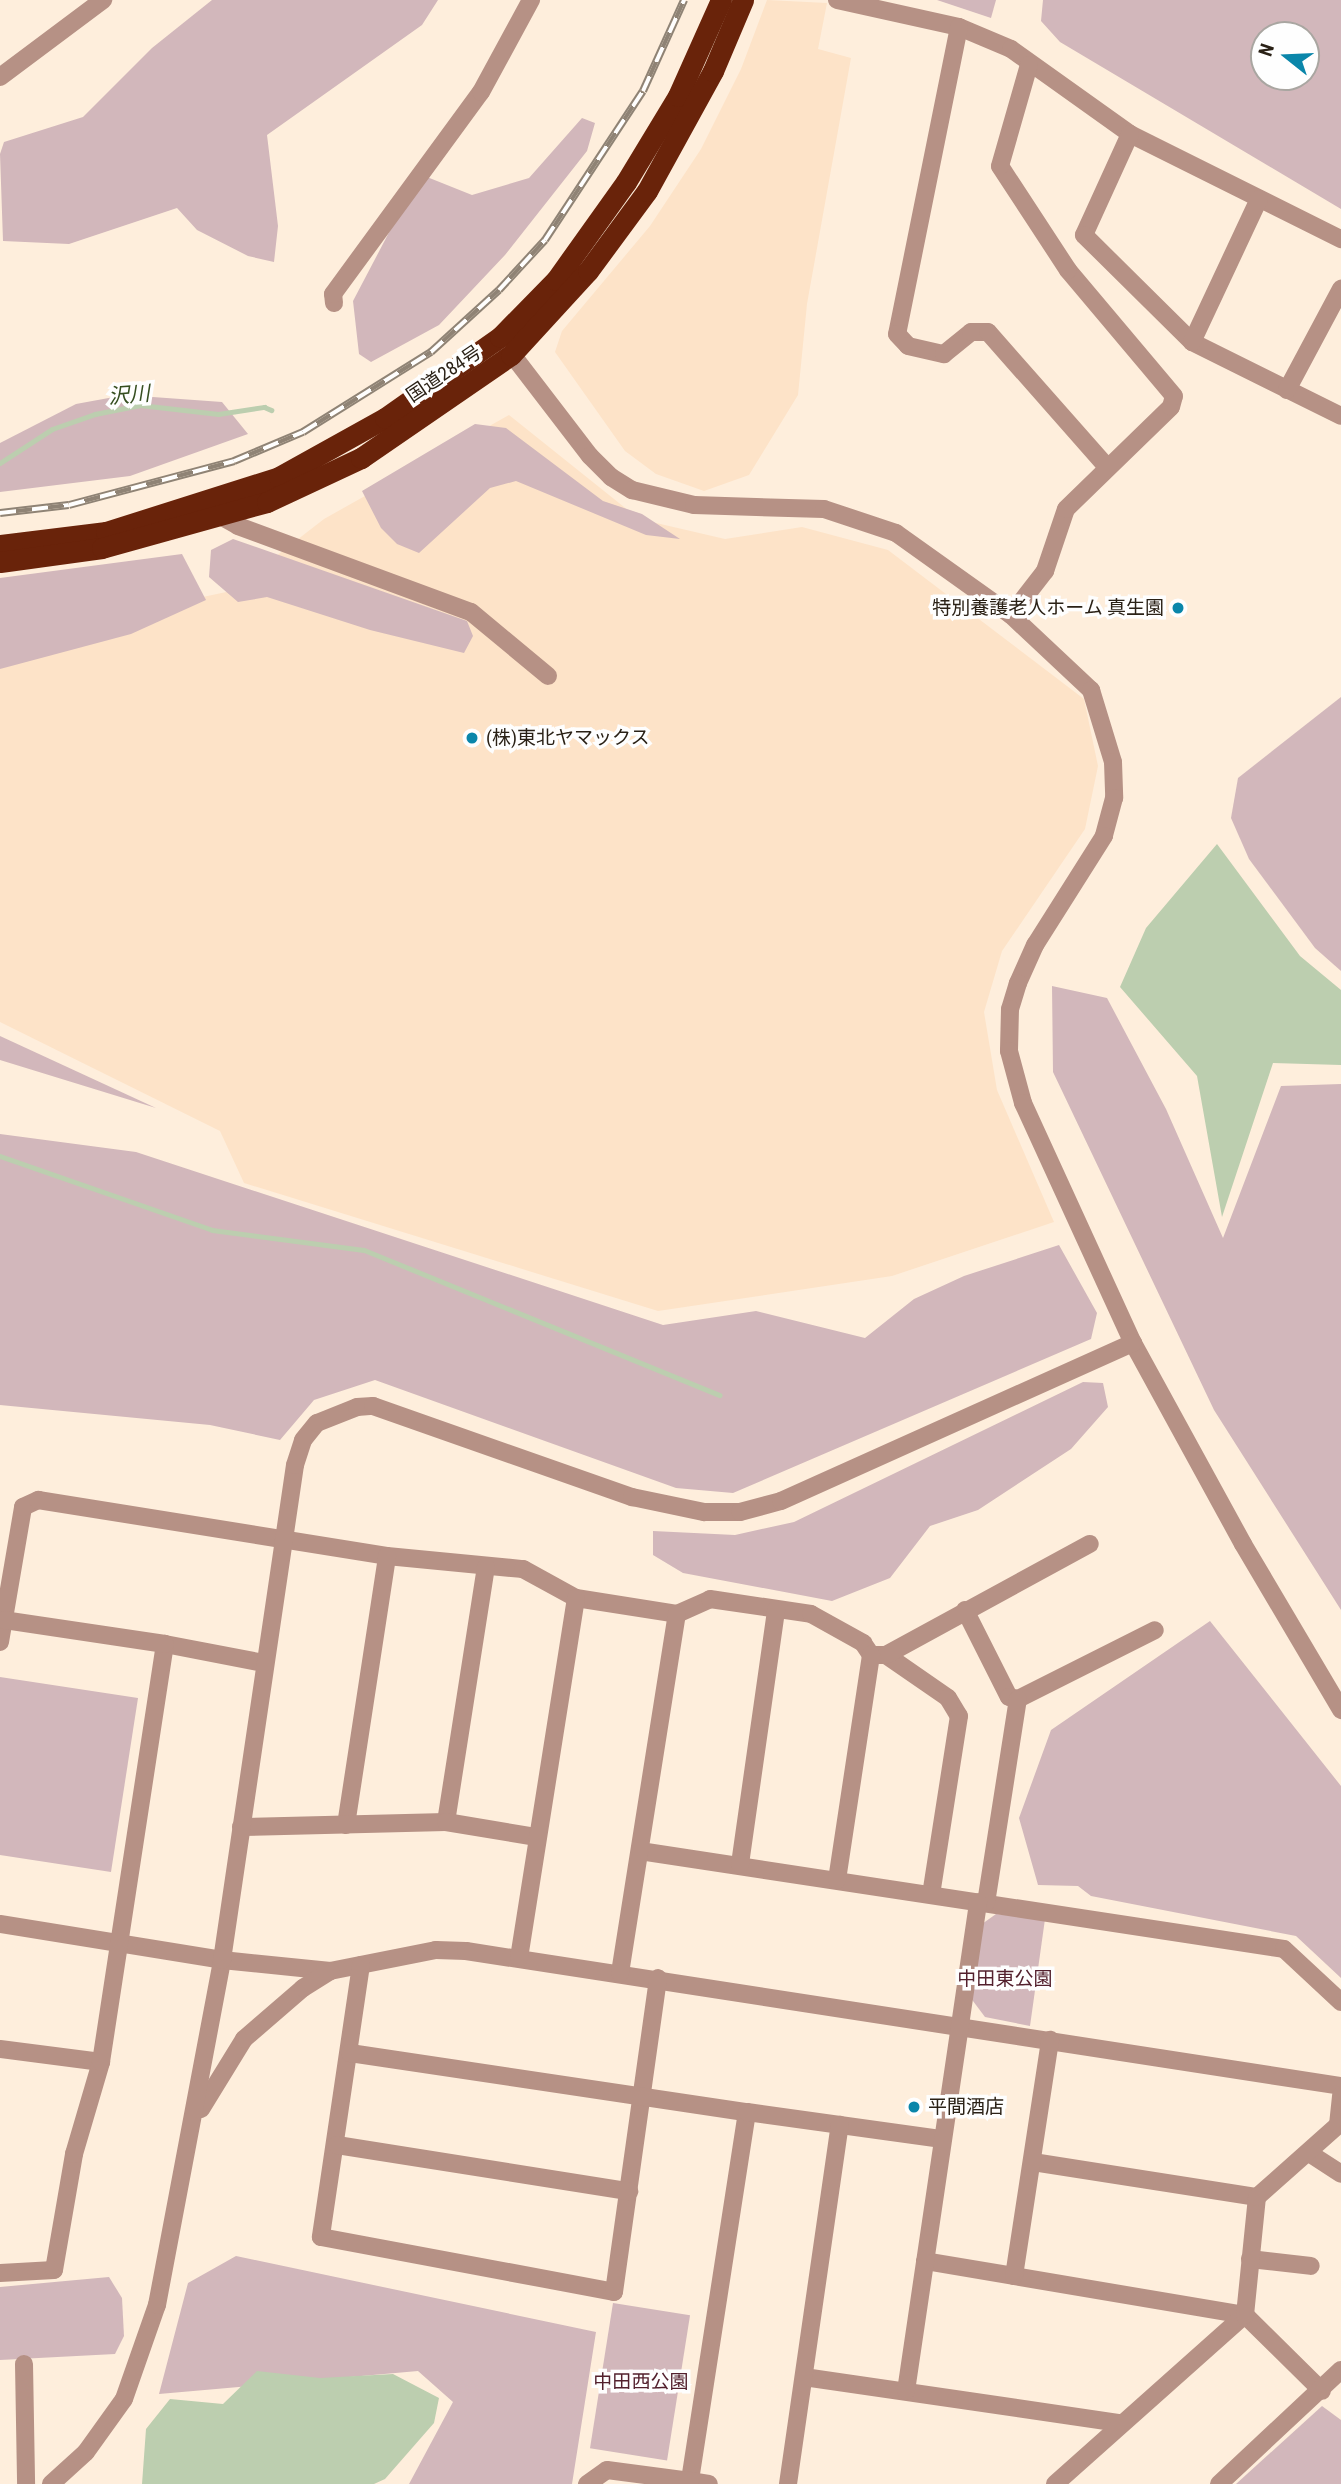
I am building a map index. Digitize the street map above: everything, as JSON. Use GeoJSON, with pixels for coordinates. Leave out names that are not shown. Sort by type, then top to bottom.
{"type":"FeatureCollection","features":[{"type":"Feature","properties":{"kind":"highway","name":"国道284号"},"geometry":{"type":"LineString","coordinates":[[505,346],[626,182],[678,96],[721,0]]}},
{"type":"Feature","properties":{"kind":"highway","name":"国道284号"},"geometry":{"type":"LineString","coordinates":[[0,545],[106,532],[219,508],[267,502],[360,458],[505,346],[588,271],[647,191],[713,71],[743,0]]}},
{"type":"Feature","properties":{"kind":"highway","name":"国道284号"},"geometry":{"type":"LineString","coordinates":[[0,562],[102,548],[219,508]]}},
{"type":"Feature","properties":{"kind":"street"},"geometry":{"type":"LineString","coordinates":[[0,77],[103,0]]}},
{"type":"Feature","properties":{"kind":"street"},"geometry":{"type":"LineString","coordinates":[[334,303],[333,294],[481,92],[531,0]]}},
{"type":"Feature","properties":{"kind":"street"},"geometry":{"type":"LineString","coordinates":[[837,0],[959,27],[1011,49],[1029,65],[1130,134],[1341,239]]}},
{"type":"Feature","properties":{"kind":"street"},"geometry":{"type":"LineString","coordinates":[[959,27],[897,334],[908,346],[944,354],[971,332],[988,331],[1107,467]]}},
{"type":"Feature","properties":{"kind":"street"},"geometry":{"type":"LineString","coordinates":[[1011,615],[1045,571],[1066,509],[1171,407],[1174,397],[1068,270],[1000,166],[1029,65]]}},
{"type":"Feature","properties":{"kind":"street"},"geometry":{"type":"LineString","coordinates":[[1130,134],[1084,235],[1192,342],[1341,416]]}},
{"type":"Feature","properties":{"kind":"street"},"geometry":{"type":"LineString","coordinates":[[1192,342],[1259,199]]}},
{"type":"Feature","properties":{"kind":"street"},"geometry":{"type":"LineString","coordinates":[[1287,390],[1341,289]]}},
{"type":"Feature","properties":{"kind":"street"},"geometry":{"type":"LineString","coordinates":[[505,346],[590,456],[611,477],[632,490],[694,505],[808,507],[853,515],[917,546],[1011,615],[1091,690],[1113,762],[1114,798],[1104,836],[1035,944],[1010,1009],[1009,1051],[1023,1103],[1133,1343],[1243,1545],[1341,1710]]}},
{"type":"Feature","properties":{"kind":"street"},"geometry":{"type":"LineString","coordinates":[[219,508],[471,612],[548,676]]}},
{"type":"Feature","properties":{"kind":"street"},"geometry":{"type":"LineString","coordinates":[[51,2484],[103,2430],[139,2367],[157,2305],[222,1961],[284,1539],[303,1440],[317,1423],[357,1407],[373,1406],[632,1497],[704,1512],[740,1512],[781,1502],[1133,1343]]}},
{"type":"Feature","properties":{"kind":"street"},"geometry":{"type":"LineString","coordinates":[[0,1642],[23,1507],[38,1500],[387,1556],[523,1569],[576,1598],[677,1614],[710,1599],[776,1611],[811,1614],[863,1643],[948,1698],[959,1716],[931,1894]]}},
{"type":"Feature","properties":{"kind":"street"},"geometry":{"type":"LineString","coordinates":[[879,1655],[1090,1544]]}},
{"type":"Feature","properties":{"kind":"street"},"geometry":{"type":"LineString","coordinates":[[346,1825],[387,1556]]}},
{"type":"Feature","properties":{"kind":"street"},"geometry":{"type":"LineString","coordinates":[[446,1822],[486,1567]]}},
{"type":"Feature","properties":{"kind":"street"},"geometry":{"type":"LineString","coordinates":[[519,1958],[576,1598]]}},
{"type":"Feature","properties":{"kind":"street"},"geometry":{"type":"LineString","coordinates":[[965,1610],[1009,1697],[1018,1699],[1155,1630]]}},
{"type":"Feature","properties":{"kind":"street"},"geometry":{"type":"LineString","coordinates":[[740,1864],[776,1611]]}},
{"type":"Feature","properties":{"kind":"street"},"geometry":{"type":"LineString","coordinates":[[620,1973],[677,1614]]}},
{"type":"Feature","properties":{"kind":"street"},"geometry":{"type":"LineString","coordinates":[[5,1620],[165,1644],[264,1663]]}},
{"type":"Feature","properties":{"kind":"street"},"geometry":{"type":"LineString","coordinates":[[0,2273],[54,2270],[74,2154],[102,2062],[165,1644]]}},
{"type":"Feature","properties":{"kind":"street"},"geometry":{"type":"LineString","coordinates":[[837,1880],[879,1655]]}},
{"type":"Feature","properties":{"kind":"street"},"geometry":{"type":"LineString","coordinates":[[906,2391],[958,2027],[1018,1699]]}},
{"type":"Feature","properties":{"kind":"street"},"geometry":{"type":"LineString","coordinates":[[241,1827],[446,1822],[537,1837]]}},
{"type":"Feature","properties":{"kind":"street"},"geometry":{"type":"LineString","coordinates":[[640,1851],[740,1864],[1284,1949],[1341,2001]]}},
{"type":"Feature","properties":{"kind":"street"},"geometry":{"type":"LineString","coordinates":[[0,1924],[222,1961],[330,1971],[436,1950],[519,1958],[1341,2085]]}},
{"type":"Feature","properties":{"kind":"street"},"geometry":{"type":"LineString","coordinates":[[361,1965],[337,2146],[321,2236],[614,2292],[658,1978]]}},
{"type":"Feature","properties":{"kind":"street"},"geometry":{"type":"LineString","coordinates":[[192,2128],[244,2039],[303,1988],[330,1971]]}},
{"type":"Feature","properties":{"kind":"street"},"geometry":{"type":"LineString","coordinates":[[1014,2276],[1050,2040]]}},
{"type":"Feature","properties":{"kind":"street"},"geometry":{"type":"LineString","coordinates":[[0,2049],[102,2062]]}},
{"type":"Feature","properties":{"kind":"street"},"geometry":{"type":"LineString","coordinates":[[350,2053],[942,2138]]}},
{"type":"Feature","properties":{"kind":"street"},"geometry":{"type":"LineString","coordinates":[[1055,2484],[1120,2423],[1245,2315],[1257,2197],[1338,2125],[1341,2095]]}},
{"type":"Feature","properties":{"kind":"street"},"geometry":{"type":"LineString","coordinates":[[690,2481],[747,2112]]}},
{"type":"Feature","properties":{"kind":"street"},"geometry":{"type":"LineString","coordinates":[[788,2484],[840,2124]]}},
{"type":"Feature","properties":{"kind":"street"},"geometry":{"type":"LineString","coordinates":[[337,2146],[629,2191]]}},
{"type":"Feature","properties":{"kind":"street"},"geometry":{"type":"LineString","coordinates":[[1309,2152],[1341,2174]]}},
{"type":"Feature","properties":{"kind":"street"},"geometry":{"type":"LineString","coordinates":[[1033,2162],[1257,2197]]}},
{"type":"Feature","properties":{"kind":"street"},"geometry":{"type":"LineString","coordinates":[[1250,2259],[1311,2266]]}},
{"type":"Feature","properties":{"kind":"street"},"geometry":{"type":"LineString","coordinates":[[925,2260],[1245,2315],[1322,2391]]}},
{"type":"Feature","properties":{"kind":"street"},"geometry":{"type":"LineString","coordinates":[[24,2364],[26,2484]]}},
{"type":"Feature","properties":{"kind":"street"},"geometry":{"type":"LineString","coordinates":[[1219,2484],[1322,2391],[1341,2370]]}},
{"type":"Feature","properties":{"kind":"street"},"geometry":{"type":"LineString","coordinates":[[804,2377],[1120,2423]]}},
{"type":"Feature","properties":{"kind":"street"},"geometry":{"type":"LineString","coordinates":[[587,2484],[607,2470],[709,2484]]}},
{"type":"Feature","properties":{"kind":"shaded area"},"geometry":{"type":"Polygon","coordinates":[[[767,0],[827,3],[818,49],[851,58],[807,304],[798,395],[749,475],[704,491],[656,474],[625,451],[555,352],[562,331],[650,226],[701,149],[741,69],[767,0]]]}},
{"type":"Feature","properties":{"kind":"shaded area"},"geometry":{"type":"Polygon","coordinates":[[[509,415],[639,519],[725,539],[802,527],[888,550],[1084,699],[1098,766],[1085,829],[1002,951],[984,1012],[997,1090],[1054,1222],[892,1276],[658,1311],[244,1183],[220,1131],[0,1022],[0,640],[231,591],[324,519],[509,415]]]}},
{"type":"Feature","properties":{"kind":"shaded area"},"geometry":{"type":"Polygon","coordinates":[[[1217,844],[1300,956],[1341,990],[1341,1065],[1273,1063],[1222,1217],[1197,1076],[1120,987],[1146,928],[1217,844]]]}},
{"type":"Feature","properties":{"kind":"shaded area"},"geometry":{"type":"Polygon","coordinates":[[[257,2371],[320,2378],[393,2374],[439,2398],[434,2423],[385,2479],[374,2484],[142,2484],[146,2429],[170,2399],[223,2404],[257,2371]]]}},
{"type":"Feature","properties":{"kind":"green space"},"geometry":{"type":"Polygon","coordinates":[[[212,0],[438,0],[422,25],[267,135],[278,226],[274,262],[248,256],[197,230],[177,208],[69,244],[3,241],[0,154],[4,142],[83,117],[152,48],[212,0]]]}},
{"type":"Feature","properties":{"kind":"green space"},"geometry":{"type":"Polygon","coordinates":[[[937,0],[996,0],[991,18],[937,0]]]}},
{"type":"Feature","properties":{"kind":"green space"},"geometry":{"type":"Polygon","coordinates":[[[1043,0],[1341,0],[1341,209],[1060,42],[1041,21],[1043,0]]]}},
{"type":"Feature","properties":{"kind":"green space"},"geometry":{"type":"Polygon","coordinates":[[[582,118],[595,123],[587,151],[505,255],[439,325],[371,362],[359,354],[353,301],[405,202],[427,177],[472,195],[529,178],[582,118]]]}},
{"type":"Feature","properties":{"kind":"green space"},"geometry":{"type":"Polygon","coordinates":[[[125,395],[222,402],[248,434],[130,476],[0,492],[0,443],[76,404],[125,395]]]}},
{"type":"Feature","properties":{"kind":"green space"},"geometry":{"type":"Polygon","coordinates":[[[475,424],[506,428],[603,501],[642,514],[680,539],[646,535],[516,481],[490,488],[419,553],[397,544],[381,528],[362,491],[475,424]]]}},
{"type":"Feature","properties":{"kind":"green space"},"geometry":{"type":"Polygon","coordinates":[[[233,539],[467,621],[473,636],[464,653],[370,630],[267,597],[238,602],[209,577],[211,550],[233,539]]]}},
{"type":"Feature","properties":{"kind":"green space"},"geometry":{"type":"Polygon","coordinates":[[[182,554],[206,600],[131,634],[0,669],[0,578],[182,554]]]}},
{"type":"Feature","properties":{"kind":"green space"},"geometry":{"type":"Polygon","coordinates":[[[1341,697],[1341,971],[1315,948],[1249,859],[1231,818],[1238,778],[1341,697]]]}},
{"type":"Feature","properties":{"kind":"green space"},"geometry":{"type":"Polygon","coordinates":[[[1052,986],[1107,998],[1166,1109],[1223,1238],[1281,1086],[1341,1084],[1341,1610],[1214,1410],[1053,1072],[1052,986]]]}},
{"type":"Feature","properties":{"kind":"green space"},"geometry":{"type":"Polygon","coordinates":[[[0,1036],[156,1108],[0,1060],[0,1036]]]}},
{"type":"Feature","properties":{"kind":"green space"},"geometry":{"type":"Polygon","coordinates":[[[0,1134],[136,1152],[663,1325],[756,1311],[865,1338],[914,1299],[964,1276],[1059,1245],[1097,1313],[1091,1339],[733,1493],[676,1488],[375,1380],[314,1400],[280,1440],[210,1425],[0,1405],[0,1134]]]}},
{"type":"Feature","properties":{"kind":"green space"},"geometry":{"type":"Polygon","coordinates":[[[1083,1382],[1103,1383],[1108,1407],[1071,1449],[978,1510],[930,1526],[890,1578],[832,1601],[683,1573],[653,1555],[653,1531],[735,1535],[794,1522],[1083,1382]]]}},
{"type":"Feature","properties":{"kind":"green space"},"geometry":{"type":"Polygon","coordinates":[[[1210,1621],[1341,1786],[1341,1978],[1296,1936],[1091,1896],[1078,1886],[1038,1885],[1019,1818],[1051,1730],[1210,1621]]]}},
{"type":"Feature","properties":{"kind":"green space"},"geometry":{"type":"Polygon","coordinates":[[[0,1677],[138,1698],[111,1872],[0,1855],[0,1677]]]}},
{"type":"Feature","properties":{"kind":"green space","name":"中田東公園"},"geometry":{"type":"Polygon","coordinates":[[[996,1914],[1045,1919],[1030,2026],[985,2017],[970,1997],[982,1924],[996,1914]]]}},
{"type":"Feature","properties":{"kind":"green space"},"geometry":{"type":"Polygon","coordinates":[[[236,2256],[596,2332],[572,2484],[409,2484],[453,2402],[418,2371],[159,2394],[188,2283],[236,2256]]]}},
{"type":"Feature","properties":{"kind":"green space"},"geometry":{"type":"Polygon","coordinates":[[[109,2277],[122,2298],[124,2336],[115,2354],[0,2360],[0,2287],[109,2277]]]}},
{"type":"Feature","properties":{"kind":"green space","name":"中田西公園"},"geometry":{"type":"Polygon","coordinates":[[[613,2303],[690,2315],[667,2460],[590,2448],[613,2303]]]}},
{"type":"Feature","properties":{"kind":"green space"},"geometry":{"type":"Polygon","coordinates":[[[1322,2406],[1341,2420],[1341,2484],[1236,2484],[1322,2406]]]}},
{"type":"Feature","properties":{"kind":"waterway","name":"沢川"},"geometry":{"type":"LineString","coordinates":[[0,463],[52,429],[95,414],[140,405],[218,414],[264,407],[271,410]]}},
{"type":"Feature","properties":{"kind":"waterway"},"geometry":{"type":"LineString","coordinates":[[0,1156],[212,1230],[364,1250],[720,1395]]}},
{"type":"Feature","properties":{"kind":"railway"},"geometry":{"type":"LineString","coordinates":[[0,513],[69,505],[234,461],[303,432],[431,352],[499,290],[545,240],[643,91],[684,0]]}},
{"type":"Feature","properties":{"kind":"place","name":"特別養護老人ホーム 真生園"},"geometry":{"type":"Point","coordinates":[1178,608]}},
{"type":"Feature","properties":{"kind":"place","name":"(株)東北ヤマックス"},"geometry":{"type":"Point","coordinates":[472,738]}},
{"type":"Feature","properties":{"kind":"place","name":"平間酒店"},"geometry":{"type":"Point","coordinates":[914,2107]}}]}
